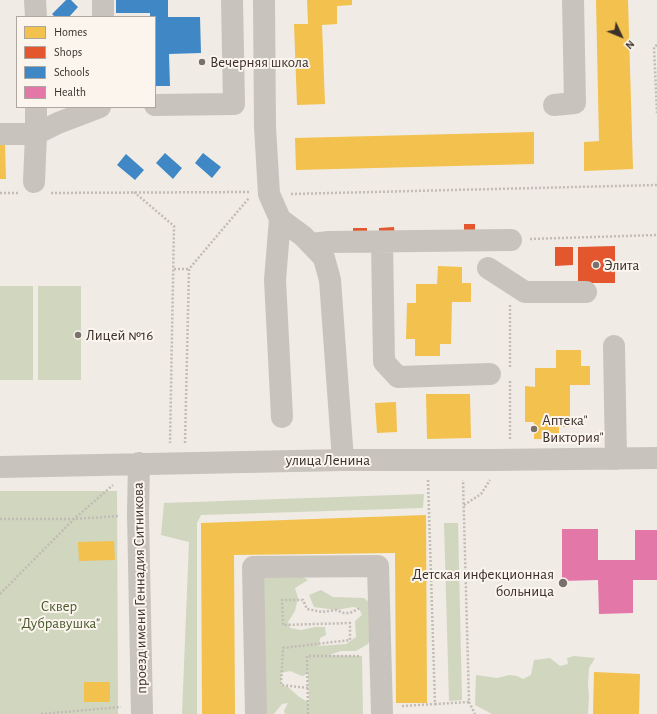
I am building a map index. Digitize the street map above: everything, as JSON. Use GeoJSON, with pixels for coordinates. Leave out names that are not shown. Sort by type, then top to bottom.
{"type":"FeatureCollection","features":[{"type":"Feature","properties":{"kind":"street"},"geometry":{"type":"LineString","coordinates":[[36,0],[36,16]]}},
{"type":"Feature","properties":{"kind":"street"},"geometry":{"type":"LineString","coordinates":[[103,0],[103,16]]}},
{"type":"Feature","properties":{"kind":"street"},"geometry":{"type":"LineString","coordinates":[[156,105],[234,104],[232,0]]}},
{"type":"Feature","properties":{"kind":"street"},"geometry":{"type":"LineString","coordinates":[[264,0],[265,127],[269,194],[280,219],[275,280],[282,417]]}},
{"type":"Feature","properties":{"kind":"street"},"geometry":{"type":"LineString","coordinates":[[554,105],[575,103],[572,0]]}},
{"type":"Feature","properties":{"kind":"street"},"geometry":{"type":"LineString","coordinates":[[33,189],[36,108]]}},
{"type":"Feature","properties":{"kind":"street"},"geometry":{"type":"LineString","coordinates":[[0,134],[36,134],[58,123],[97,108]]}},
{"type":"Feature","properties":{"kind":"street"},"geometry":{"type":"LineString","coordinates":[[280,219],[303,236],[324,258],[330,280],[343,460]]}},
{"type":"Feature","properties":{"kind":"street"},"geometry":{"type":"LineString","coordinates":[[311,244],[329,242],[511,240]]}},
{"type":"Feature","properties":{"kind":"street"},"geometry":{"type":"LineString","coordinates":[[382,242],[384,362],[398,377],[490,374]]}},
{"type":"Feature","properties":{"kind":"street"},"geometry":{"type":"LineString","coordinates":[[488,268],[525,292],[586,292]]}},
{"type":"Feature","properties":{"kind":"street"},"geometry":{"type":"LineString","coordinates":[[614,346],[616,459]]}},
{"type":"Feature","properties":{"kind":"street","name":"улица Ленина"},"geometry":{"type":"LineString","coordinates":[[0,467],[343,460],[657,458]]}},
{"type":"Feature","properties":{"kind":"street","name":"проезд имени Геннадия Ситникова"},"geometry":{"type":"LineString","coordinates":[[139,463],[138,514],[142,710]]}},
{"type":"Feature","properties":{"kind":"street"},"geometry":{"type":"LineString","coordinates":[[256,714],[253,567],[378,566],[380,656],[389,710]]}},
{"type":"Feature","properties":{"kind":"path"},"geometry":{"type":"LineString","coordinates":[[657,45],[654,47],[657,113]]}},
{"type":"Feature","properties":{"kind":"path"},"geometry":{"type":"LineString","coordinates":[[0,193],[33,189],[134,192],[254,192]]}},
{"type":"Feature","properties":{"kind":"path"},"geometry":{"type":"LineString","coordinates":[[134,192],[174,226],[170,448]]}},
{"type":"Feature","properties":{"kind":"path"},"geometry":{"type":"LineString","coordinates":[[174,269],[189,270]]}},
{"type":"Feature","properties":{"kind":"path"},"geometry":{"type":"LineString","coordinates":[[428,477],[435,704]]}},
{"type":"Feature","properties":{"kind":"path"},"geometry":{"type":"LineString","coordinates":[[463,477],[469,702],[475,714]]}},
{"type":"Feature","properties":{"kind":"path"},"geometry":{"type":"LineString","coordinates":[[464,506],[481,494],[491,477]]}},
{"type":"Feature","properties":{"kind":"path"},"geometry":{"type":"LineString","coordinates":[[0,594],[74,519],[115,483]]}},
{"type":"Feature","properties":{"kind":"path"},"geometry":{"type":"LineString","coordinates":[[0,519],[74,519],[138,514]]}},
{"type":"Feature","properties":{"kind":"path"},"geometry":{"type":"LineString","coordinates":[[308,688],[281,685],[283,648],[350,640],[350,623],[283,625],[282,600],[303,600],[307,610],[322,612],[336,610],[344,613],[350,613],[364,604],[379,586]]}},
{"type":"Feature","properties":{"kind":"path"},"geometry":{"type":"LineString","coordinates":[[308,714],[307,656],[380,656]]}},
{"type":"Feature","properties":{"kind":"path"},"geometry":{"type":"LineString","coordinates":[[389,710],[435,704],[469,702]]}},
{"type":"Feature","properties":{"kind":"path"},"geometry":{"type":"LineString","coordinates":[[41,714],[142,710]]}},
{"type":"Feature","properties":{"kind":"green space"},"geometry":{"type":"Polygon","coordinates":[[[0,286],[33,286],[33,380],[0,380],[0,286]]]}},
{"type":"Feature","properties":{"kind":"green space"},"geometry":{"type":"Polygon","coordinates":[[[38,286],[81,286],[81,380],[38,380],[38,286]]]}},
{"type":"Feature","properties":{"kind":"green space","name":"Сквер \"Дубравушка\""},"geometry":{"type":"Polygon","coordinates":[[[0,491],[117,491],[118,714],[0,714],[0,491]]]}},
{"type":"Feature","properties":{"kind":"green space"},"geometry":{"type":"Polygon","coordinates":[[[424,494],[423,508],[201,515],[197,523],[197,714],[182,714],[189,542],[161,535],[164,503],[424,494]]]}},
{"type":"Feature","properties":{"kind":"green space"},"geometry":{"type":"Polygon","coordinates":[[[444,523],[458,523],[462,700],[449,701],[444,523]]]}},
{"type":"Feature","properties":{"kind":"green space"},"geometry":{"type":"Polygon","coordinates":[[[295,572],[308,580],[295,588],[298,598],[295,611],[288,622],[290,628],[301,630],[315,627],[325,627],[326,635],[320,638],[319,646],[346,644],[356,637],[355,621],[362,615],[359,608],[353,607],[336,610],[314,607],[309,595],[321,590],[333,597],[364,598],[374,606],[380,622],[368,644],[356,651],[341,651],[329,655],[362,656],[363,714],[285,714],[284,711],[288,703],[282,704],[274,714],[262,714],[263,577],[295,572]],[[290,671],[281,673],[281,685],[288,687],[309,703],[308,674],[302,676],[290,671]]]}},
{"type":"Feature","properties":{"kind":"green space"},"geometry":{"type":"Polygon","coordinates":[[[574,656],[595,658],[589,668],[588,714],[492,714],[475,705],[476,675],[497,678],[509,675],[517,676],[523,679],[531,675],[534,660],[550,658],[560,666],[568,664],[567,658],[574,656]]]}},
{"type":"Feature","properties":{"kind":"building: Homes"},"geometry":{"type":"Polygon","coordinates":[[[307,0],[352,0],[352,5],[337,6],[337,24],[322,25],[325,104],[297,105],[294,24],[308,24],[307,0]]]}},
{"type":"Feature","properties":{"kind":"building: Homes"},"geometry":{"type":"Polygon","coordinates":[[[596,0],[628,0],[633,169],[584,171],[584,142],[599,141],[596,0]]]}},
{"type":"Feature","properties":{"kind":"building: Homes"},"geometry":{"type":"Polygon","coordinates":[[[534,132],[534,164],[296,170],[295,138],[534,132]]]}},
{"type":"Feature","properties":{"kind":"building: Homes"},"geometry":{"type":"Polygon","coordinates":[[[0,144],[5,144],[6,179],[0,179],[0,144]]]}},
{"type":"Feature","properties":{"kind":"building: Homes"},"geometry":{"type":"Polygon","coordinates":[[[438,266],[462,267],[462,283],[471,283],[471,302],[452,302],[451,344],[440,344],[440,356],[415,356],[415,339],[406,339],[407,303],[416,303],[416,284],[437,284],[438,266]]]}},
{"type":"Feature","properties":{"kind":"building: Homes"},"geometry":{"type":"Polygon","coordinates":[[[556,350],[581,350],[581,366],[590,366],[590,385],[570,385],[570,427],[559,427],[559,439],[534,439],[534,422],[525,422],[525,386],[535,387],[535,368],[556,368],[556,350]]]}},
{"type":"Feature","properties":{"kind":"building: Homes"},"geometry":{"type":"Polygon","coordinates":[[[426,394],[470,394],[471,438],[427,439],[426,394]]]}},
{"type":"Feature","properties":{"kind":"building: Homes"},"geometry":{"type":"Polygon","coordinates":[[[396,402],[397,432],[377,433],[375,403],[396,402]]]}},
{"type":"Feature","properties":{"kind":"building: Homes"},"geometry":{"type":"Polygon","coordinates":[[[426,515],[427,703],[396,703],[395,553],[234,555],[235,714],[202,714],[201,523],[426,515]]]}},
{"type":"Feature","properties":{"kind":"building: Homes"},"geometry":{"type":"Polygon","coordinates":[[[114,541],[115,560],[79,561],[78,542],[114,541]]]}},
{"type":"Feature","properties":{"kind":"building: Homes"},"geometry":{"type":"Polygon","coordinates":[[[594,672],[640,674],[639,714],[593,714],[594,672]]]}},
{"type":"Feature","properties":{"kind":"building: Homes"},"geometry":{"type":"Polygon","coordinates":[[[84,682],[110,682],[110,702],[84,702],[84,682]]]}},
{"type":"Feature","properties":{"kind":"building: Shops"},"geometry":{"type":"Polygon","coordinates":[[[464,224],[475,224],[475,236],[464,236],[464,224]]]}},
{"type":"Feature","properties":{"kind":"building: Shops"},"geometry":{"type":"Polygon","coordinates":[[[394,227],[395,237],[379,238],[379,228],[394,227]]]}},
{"type":"Feature","properties":{"kind":"building: Shops"},"geometry":{"type":"Polygon","coordinates":[[[353,228],[367,228],[367,237],[353,238],[353,228]]]}},
{"type":"Feature","properties":{"kind":"building: Shops","name":"Элита"},"geometry":{"type":"Polygon","coordinates":[[[615,246],[615,283],[578,283],[578,247],[615,246]]]}},
{"type":"Feature","properties":{"kind":"building: Shops"},"geometry":{"type":"Polygon","coordinates":[[[555,247],[573,247],[573,265],[555,266],[555,247]]]}},
{"type":"Feature","properties":{"kind":"building: Schools"},"geometry":{"type":"Polygon","coordinates":[[[66,0],[71,0],[78,7],[70,16],[54,16],[52,14],[66,0]]]}},
{"type":"Feature","properties":{"kind":"building: Schools"},"geometry":{"type":"Polygon","coordinates":[[[116,0],[168,0],[168,17],[200,17],[201,53],[169,54],[170,86],[156,86],[156,16],[150,16],[150,13],[116,13],[116,0]]]}},
{"type":"Feature","properties":{"kind":"building: Schools"},"geometry":{"type":"Polygon","coordinates":[[[165,153],[182,168],[173,179],[156,163],[165,153]]]}},
{"type":"Feature","properties":{"kind":"building: Schools"},"geometry":{"type":"Polygon","coordinates":[[[203,153],[221,167],[212,178],[195,163],[203,153]]]}},
{"type":"Feature","properties":{"kind":"building: Schools"},"geometry":{"type":"Polygon","coordinates":[[[126,154],[144,170],[135,180],[117,165],[126,154]]]}},
{"type":"Feature","properties":{"kind":"building: Health"},"geometry":{"type":"Polygon","coordinates":[[[562,529],[598,529],[598,560],[635,560],[635,530],[657,530],[657,580],[633,580],[633,613],[599,614],[598,580],[562,581],[562,529]]]}},
{"type":"Feature","properties":{"kind":"place","name":"Вечерняя школа"},"geometry":{"type":"Point","coordinates":[202,62]}},
{"type":"Feature","properties":{"kind":"place","name":"Элита"},"geometry":{"type":"Point","coordinates":[596,265]}},
{"type":"Feature","properties":{"kind":"place","name":"Лицей №16"},"geometry":{"type":"Point","coordinates":[78,335]}},
{"type":"Feature","properties":{"kind":"place","name":"Аптека\" Виктория\""},"geometry":{"type":"Point","coordinates":[534,429]}},
{"type":"Feature","properties":{"kind":"place","name":"Детская инфекционная больница"},"geometry":{"type":"Point","coordinates":[563,583]}}]}
